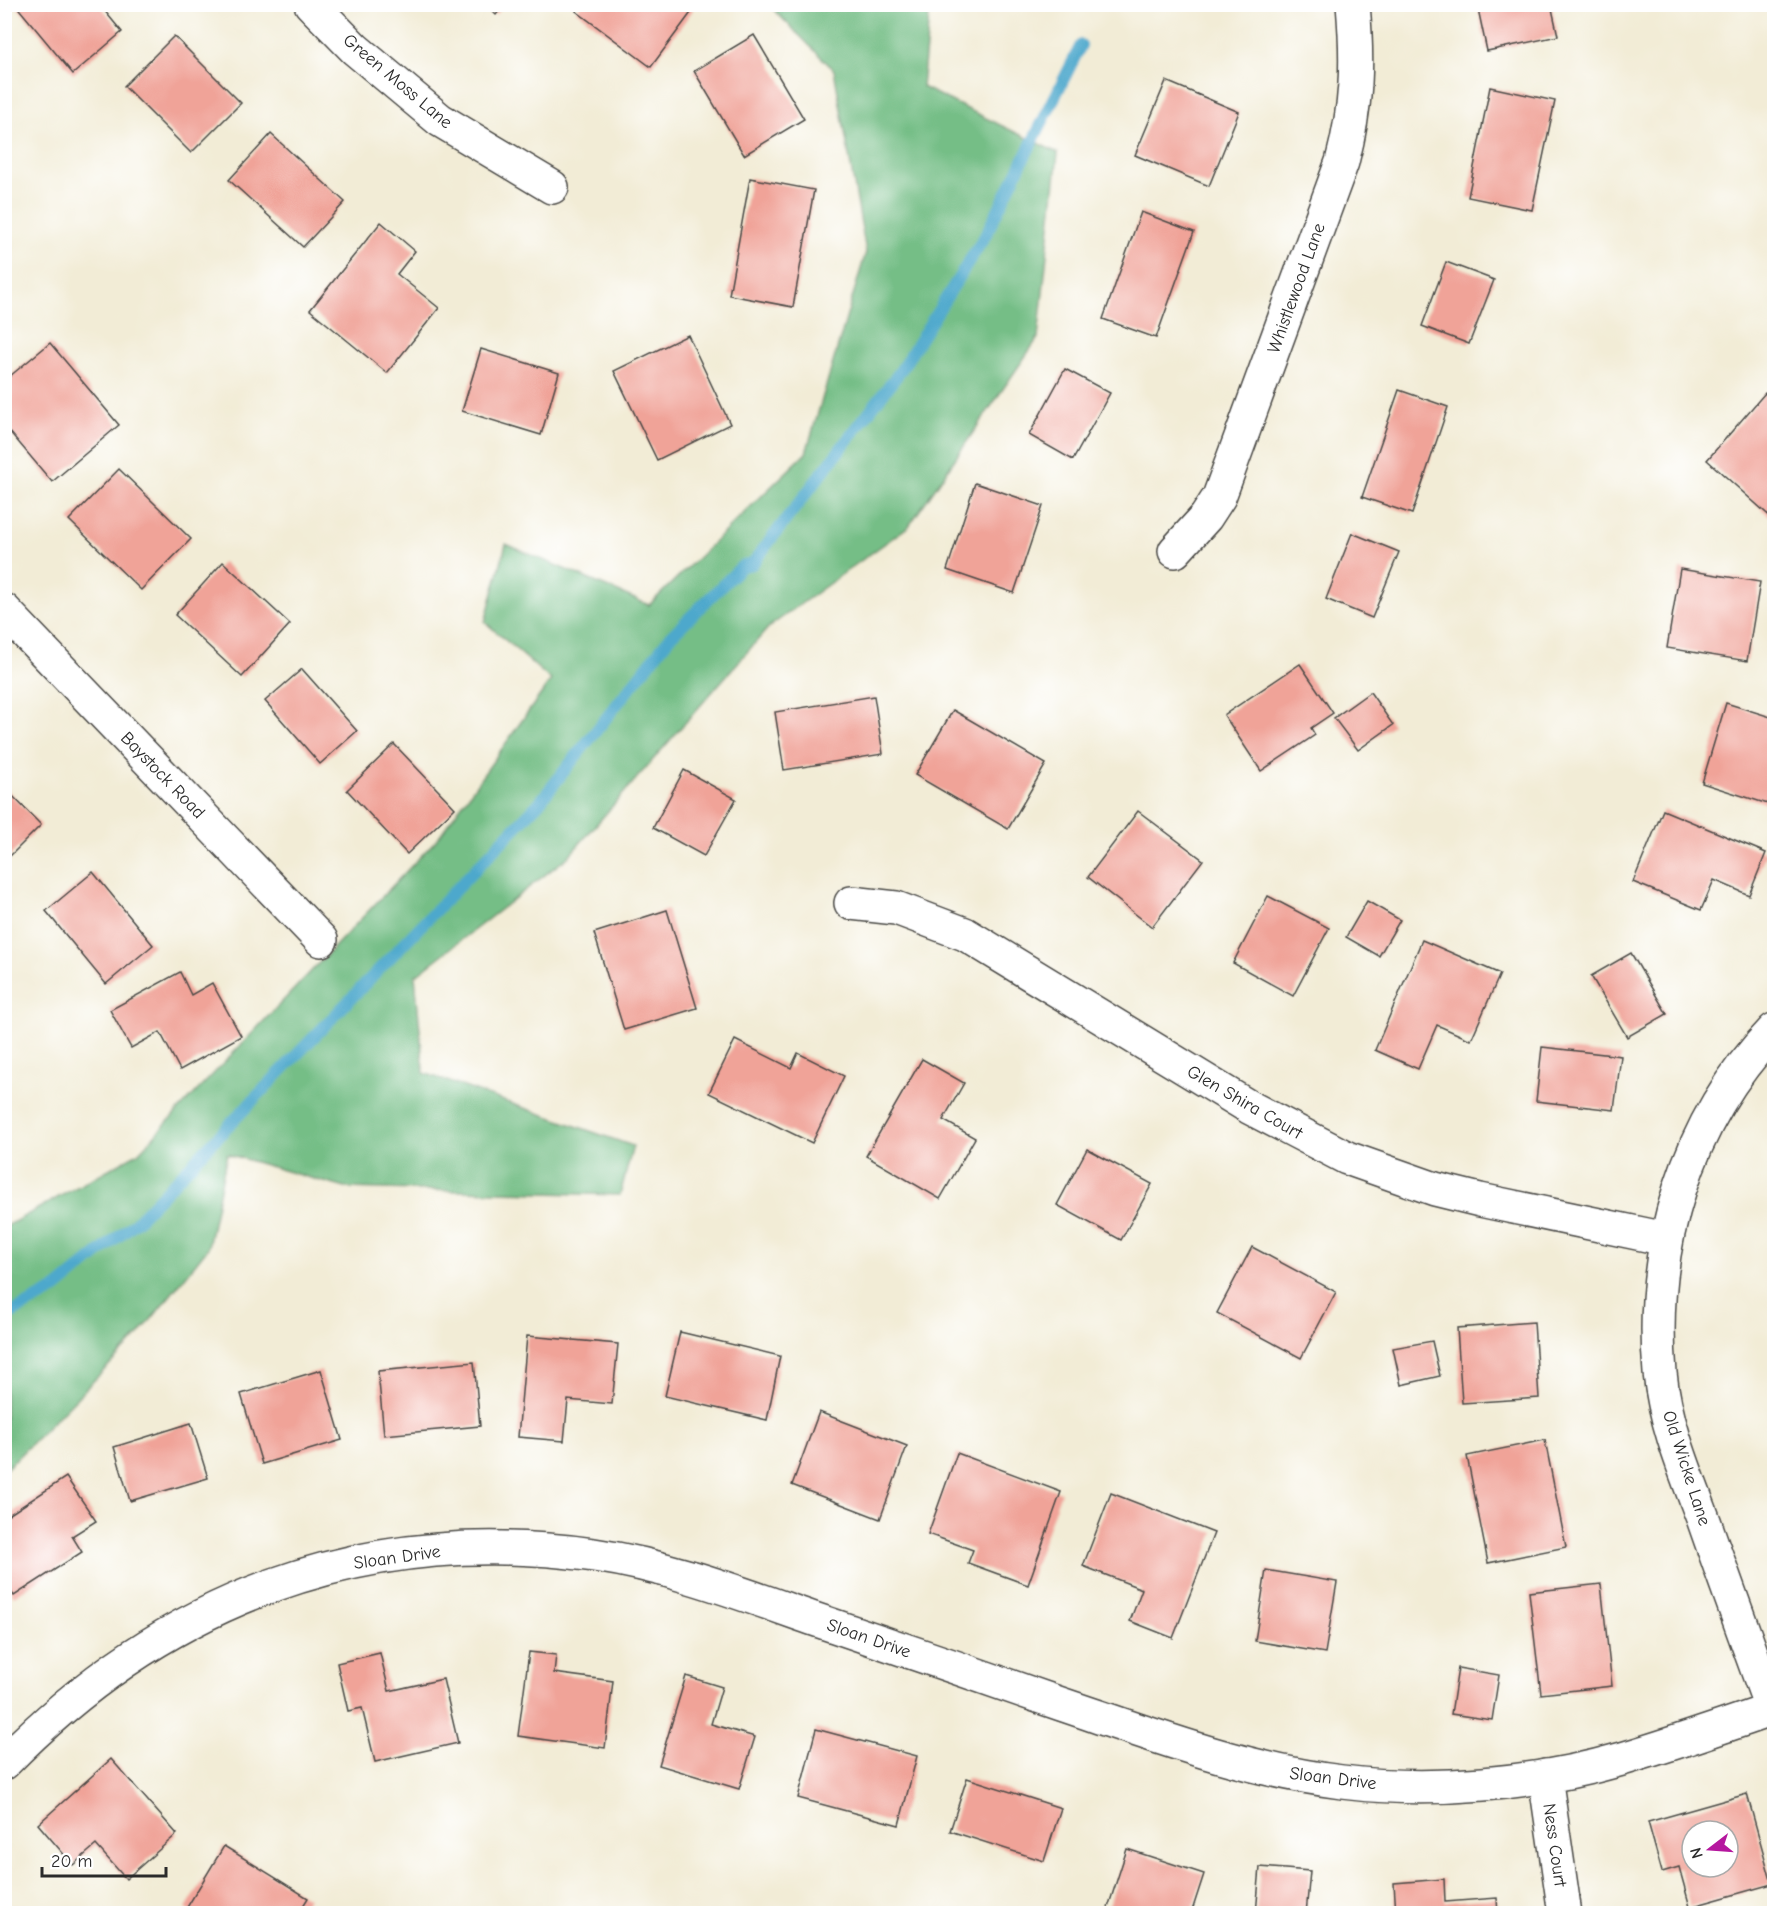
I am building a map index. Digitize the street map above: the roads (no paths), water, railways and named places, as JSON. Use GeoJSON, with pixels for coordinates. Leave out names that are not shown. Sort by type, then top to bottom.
{"type":"FeatureCollection","features":[{"type":"Feature","properties":{"kind":"street","name":"Green Moss Lane"},"geometry":{"type":"LineString","coordinates":[[311,4],[355,49],[440,120],[552,188]]}},
{"type":"Feature","properties":{"kind":"street","name":"Whistlewood Lane"},"geometry":{"type":"LineString","coordinates":[[1175,551],[1206,517],[1219,497],[1342,162],[1351,129],[1358,63],[1353,4]]}},
{"type":"Feature","properties":{"kind":"street","name":"Baystock Road"},"geometry":{"type":"LineString","coordinates":[[4,610],[321,940]]}},
{"type":"Feature","properties":{"kind":"street","name":"Glen Shira Court"},"geometry":{"type":"LineString","coordinates":[[851,903],[896,908],[965,934],[1249,1107],[1347,1158],[1435,1189],[1666,1239]]}},
{"type":"Feature","properties":{"kind":"street","name":"Old Wicke Lane"},"geometry":{"type":"LineString","coordinates":[[1773,1709],[1674,1438],[1660,1374],[1658,1294],[1666,1239],[1679,1187],[1705,1124],[1742,1068],[1774,1030]]}},
{"type":"Feature","properties":{"kind":"street","name":"Sloan Drive"},"geometry":{"type":"LineString","coordinates":[[4,1763],[38,1728],[108,1670],[146,1645],[227,1602],[277,1582],[364,1559],[409,1552],[501,1546],[597,1556],[693,1577],[1204,1753],[1301,1776],[1346,1783],[1437,1787],[1545,1776],[1618,1760],[1773,1709]]}},
{"type":"Feature","properties":{"kind":"street","name":"Ness Court"},"geometry":{"type":"LineString","coordinates":[[1545,1776],[1565,1914]]}},
{"type":"Feature","properties":{"kind":"waterway"},"geometry":{"type":"LineString","coordinates":[[4,1317],[54,1290],[136,1222],[539,803],[671,636],[742,566],[752,564],[899,373],[985,236],[1081,45]]}}]}
